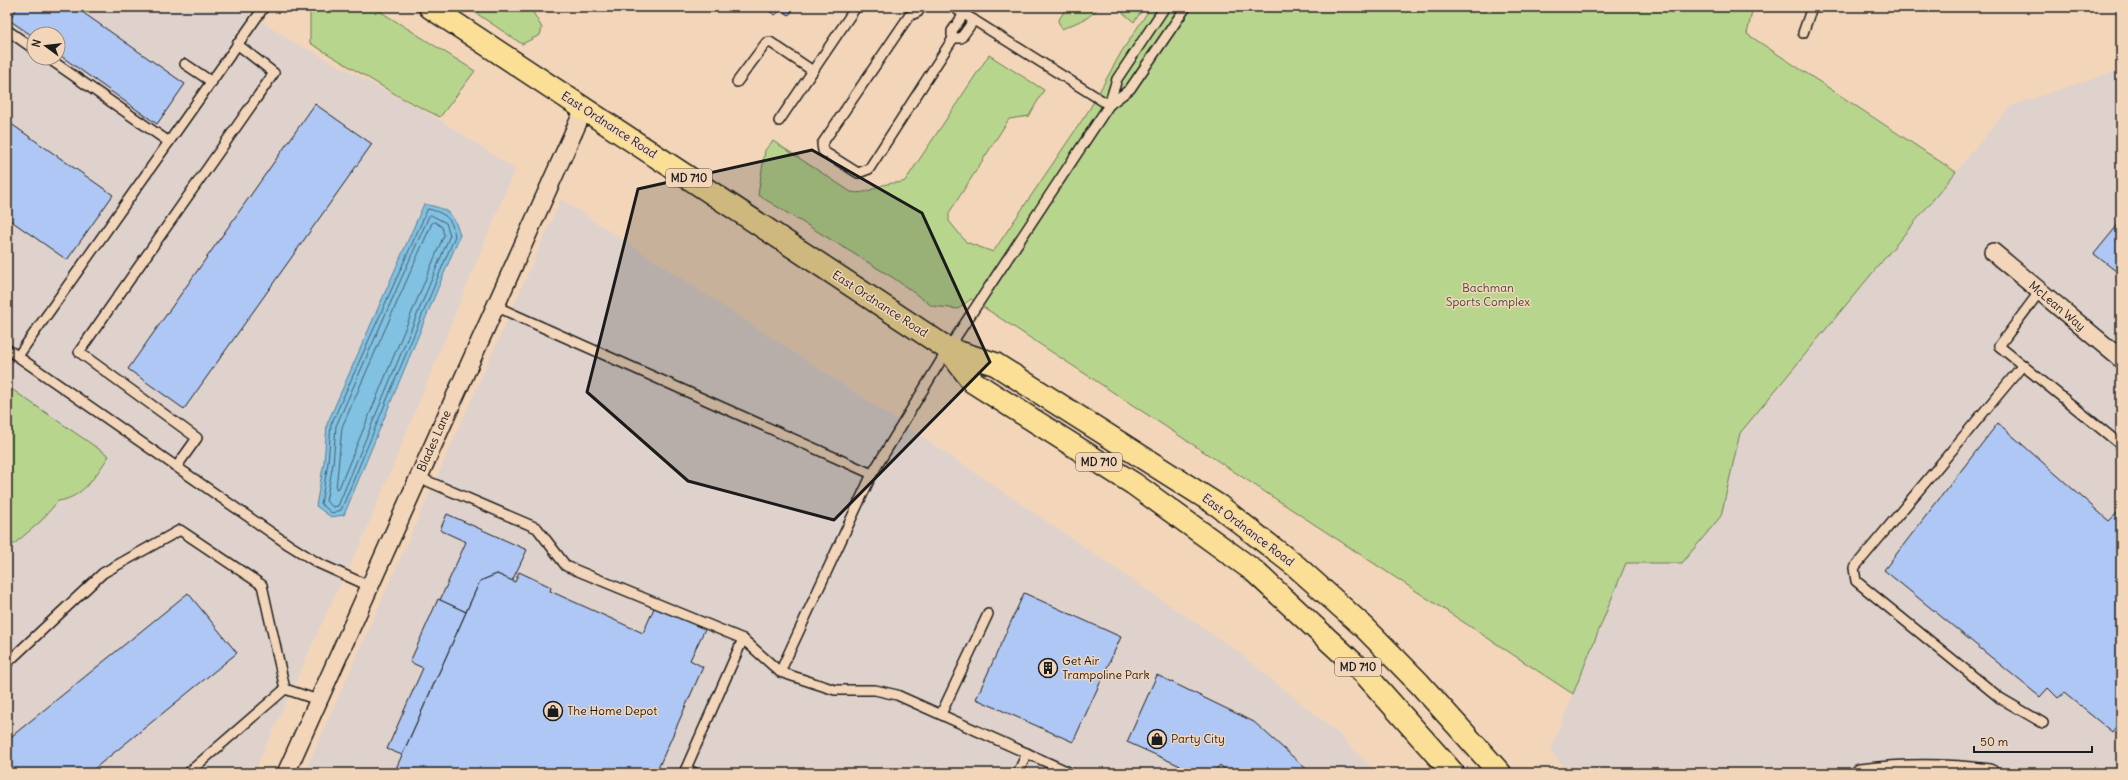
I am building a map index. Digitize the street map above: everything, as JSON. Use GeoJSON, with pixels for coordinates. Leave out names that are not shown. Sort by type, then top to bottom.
{"type":"FeatureCollection","features":[{"type":"Feature","properties":{"kind":"main road","name":"East Ordnance Road"},"geometry":{"type":"LineString","coordinates":[[430,7],[948,349],[995,364],[1219,506],[1297,567],[1365,628],[1419,683],[1500,773]]}},
{"type":"Feature","properties":{"kind":"main road","name":"East Ordnance Road"},"geometry":{"type":"LineString","coordinates":[[948,349],[973,382],[1134,484],[1254,571],[1365,674],[1453,773]]}},
{"type":"Feature","properties":{"kind":"street","name":"Blades Lane"},"geometry":{"type":"LineString","coordinates":[[286,773],[584,109]]}},
{"type":"Feature","properties":{"kind":"street","name":"McLean Way"},"geometry":{"type":"LineString","coordinates":[[1993,252],[2121,359]]}},
{"type":"Feature","properties":{"kind":"street"},"geometry":{"type":"LineString","coordinates":[[1860,773],[1898,768],[1965,770],[1990,773]]}},
{"type":"Feature","properties":{"kind":"lane"},"geometry":{"type":"LineString","coordinates":[[18,356],[264,7]]}},
{"type":"Feature","properties":{"kind":"lane"},"geometry":{"type":"LineString","coordinates":[[779,121],[856,7]]}},
{"type":"Feature","properties":{"kind":"lane"},"geometry":{"type":"LineString","coordinates":[[921,7],[918,12],[910,12],[822,144],[823,151],[858,173],[869,169],[954,37]]}},
{"type":"Feature","properties":{"kind":"lane"},"geometry":{"type":"LineString","coordinates":[[953,7],[1109,105]]}},
{"type":"Feature","properties":{"kind":"lane"},"geometry":{"type":"LineString","coordinates":[[780,672],[872,474],[948,349],[1109,105],[1116,79],[1165,7]]}},
{"type":"Feature","properties":{"kind":"lane"},"geometry":{"type":"LineString","coordinates":[[1109,105],[1130,90],[1186,7]]}},
{"type":"Feature","properties":{"kind":"lane"},"geometry":{"type":"LineString","coordinates":[[1803,33],[1812,7]]}},
{"type":"Feature","properties":{"kind":"lane"},"geometry":{"type":"LineString","coordinates":[[954,37],[952,35],[952,31],[964,14]]}},
{"type":"Feature","properties":{"kind":"lane"},"geometry":{"type":"LineString","coordinates":[[954,37],[961,38],[974,20]]}},
{"type":"Feature","properties":{"kind":"lane"},"geometry":{"type":"LineString","coordinates":[[7,30],[26,43]]}},
{"type":"Feature","properties":{"kind":"lane"},"geometry":{"type":"LineString","coordinates":[[737,82],[766,43],[770,42],[813,71]]}},
{"type":"Feature","properties":{"kind":"lane"},"geometry":{"type":"LineString","coordinates":[[177,466],[197,438],[79,352],[274,73],[237,44]]}},
{"type":"Feature","properties":{"kind":"lane"},"geometry":{"type":"LineString","coordinates":[[186,64],[212,82]]}},
{"type":"Feature","properties":{"kind":"lane"},"geometry":{"type":"LineString","coordinates":[[60,66],[169,142]]}},
{"type":"Feature","properties":{"kind":"lane"},"geometry":{"type":"LineString","coordinates":[[2040,291],[1999,346],[2121,445]]}},
{"type":"Feature","properties":{"kind":"lane"},"geometry":{"type":"LineString","coordinates":[[495,306],[872,474]]}},
{"type":"Feature","properties":{"kind":"lane"},"geometry":{"type":"LineString","coordinates":[[7,348],[290,545],[318,563],[369,586]]}},
{"type":"Feature","properties":{"kind":"lane"},"geometry":{"type":"LineString","coordinates":[[2023,365],[1854,568],[1856,582],[2000,698],[2043,723]]}},
{"type":"Feature","properties":{"kind":"lane"},"geometry":{"type":"LineString","coordinates":[[418,477],[537,528],[566,566],[743,639],[780,672],[835,690],[874,690],[897,695],[1071,773]]}},
{"type":"Feature","properties":{"kind":"lane"},"geometry":{"type":"LineString","coordinates":[[7,662],[103,573],[180,530],[262,585],[285,689]]}},
{"type":"Feature","properties":{"kind":"lane"},"geometry":{"type":"LineString","coordinates":[[941,714],[988,614]]}},
{"type":"Feature","properties":{"kind":"lane"},"geometry":{"type":"LineString","coordinates":[[695,773],[685,771],[743,639]]}},
{"type":"Feature","properties":{"kind":"lane"},"geometry":{"type":"LineString","coordinates":[[285,689],[318,700]]}},
{"type":"Feature","properties":{"kind":"lane"},"geometry":{"type":"LineString","coordinates":[[188,773],[285,689]]}},
{"type":"Feature","properties":{"kind":"lane"},"geometry":{"type":"LineString","coordinates":[[1018,773],[1027,753]]}},
{"type":"Feature","properties":{"kind":"highlighted area"},"geometry":{"type":"Polygon","coordinates":[[[812,150],[922,213],[990,362],[834,520],[688,481],[587,392],[638,189],[812,150]]]}},
{"type":"Feature","properties":{"kind":"shaded area"},"geometry":{"type":"Polygon","coordinates":[[[7,7],[240,7],[287,38],[434,116],[515,169],[362,541],[335,595],[254,773],[7,773],[7,7]]]}},
{"type":"Feature","properties":{"kind":"shaded area"},"geometry":{"type":"Polygon","coordinates":[[[2121,69],[2121,773],[1568,773],[1550,751],[1626,563],[1721,516],[1740,433],[2010,106],[2121,69]]]}},
{"type":"Feature","properties":{"kind":"shaded area"},"geometry":{"type":"Polygon","coordinates":[[[561,199],[915,432],[1233,648],[1337,732],[1376,773],[304,773],[561,199]]]}},
{"type":"Feature","properties":{"kind":"green space"},"geometry":{"type":"Polygon","coordinates":[[[310,7],[373,7],[475,71],[440,117],[400,97],[310,43],[310,7]]]}},
{"type":"Feature","properties":{"kind":"green space"},"geometry":{"type":"Polygon","coordinates":[[[467,7],[530,7],[542,28],[540,35],[522,44],[467,7]]]}},
{"type":"Feature","properties":{"kind":"green space"},"geometry":{"type":"Polygon","coordinates":[[[1067,7],[1100,7],[1087,18],[1062,29],[1058,21],[1067,7]]]}},
{"type":"Feature","properties":{"kind":"green space"},"geometry":{"type":"Polygon","coordinates":[[[1116,7],[1144,7],[1134,22],[1116,7]]]}},
{"type":"Feature","properties":{"kind":"green space","name":"Bachman Sports Complex"},"geometry":{"type":"Polygon","coordinates":[[[1151,7],[1753,7],[1747,34],[1956,172],[1740,433],[1721,516],[1682,563],[1626,563],[1573,694],[971,299],[958,309],[932,306],[895,279],[758,195],[765,150],[773,141],[851,192],[866,192],[889,183],[905,181],[989,55],[1044,90],[1029,116],[1009,119],[949,213],[949,221],[966,242],[993,252],[1089,110],[1122,51],[1151,7]]]}},
{"type":"Feature","properties":{"kind":"green space"},"geometry":{"type":"Polygon","coordinates":[[[7,386],[109,456],[94,478],[82,490],[67,499],[58,501],[40,522],[7,550],[7,386]]]}},
{"type":"Feature","properties":{"kind":"water"},"geometry":{"type":"Polygon","coordinates":[[[424,204],[444,210],[452,216],[460,235],[344,515],[331,517],[316,506],[324,462],[327,424],[424,204]]]}},
{"type":"Feature","properties":{"kind":"building"},"geometry":{"type":"Polygon","coordinates":[[[18,7],[75,7],[185,84],[157,124],[66,60],[66,26],[26,26],[26,32],[9,20],[18,7]]]}},
{"type":"Feature","properties":{"kind":"building"},"geometry":{"type":"Polygon","coordinates":[[[763,7],[795,7],[789,15],[781,10],[775,15],[763,7]]]}},
{"type":"Feature","properties":{"kind":"building"},"geometry":{"type":"Polygon","coordinates":[[[315,104],[372,144],[184,409],[128,369],[315,104]]]}},
{"type":"Feature","properties":{"kind":"building"},"geometry":{"type":"Polygon","coordinates":[[[7,121],[113,195],[67,260],[7,218],[7,121]]]}},
{"type":"Feature","properties":{"kind":"building"},"geometry":{"type":"Polygon","coordinates":[[[2121,221],[2121,275],[2094,254],[2121,221]]]}},
{"type":"Feature","properties":{"kind":"building"},"geometry":{"type":"Polygon","coordinates":[[[1998,423],[2109,521],[2121,509],[2121,720],[2112,732],[2064,693],[2058,698],[2048,688],[2040,697],[1884,570],[1998,423]]]}},
{"type":"Feature","properties":{"kind":"building"},"geometry":{"type":"Polygon","coordinates":[[[447,514],[527,550],[512,581],[497,574],[480,581],[466,612],[440,600],[466,542],[440,530],[447,514]]]}},
{"type":"Feature","properties":{"kind":"building","name":"The Home Depot"},"geometry":{"type":"Polygon","coordinates":[[[519,572],[551,587],[550,591],[643,633],[655,606],[705,629],[690,660],[703,667],[656,773],[394,773],[480,581],[497,574],[515,582],[519,572]]]}},
{"type":"Feature","properties":{"kind":"building"},"geometry":{"type":"Polygon","coordinates":[[[188,593],[237,653],[89,773],[7,773],[7,740],[188,593]]]}},
{"type":"Feature","properties":{"kind":"building","name":"Get Air Trampoline Park"},"geometry":{"type":"Polygon","coordinates":[[[1024,593],[1121,637],[1073,742],[976,699],[1024,593]]]}},
{"type":"Feature","properties":{"kind":"building"},"geometry":{"type":"Polygon","coordinates":[[[438,599],[466,612],[402,755],[387,749],[423,668],[410,662],[438,599]]]}},
{"type":"Feature","properties":{"kind":"building"},"geometry":{"type":"Polygon","coordinates":[[[1157,675],[1254,722],[1311,773],[1229,773],[1220,765],[1213,773],[1196,773],[1127,742],[1157,675]]]}},
{"type":"Feature","properties":{"kind":"place","name":"Get Air Trampoline Park"},"geometry":{"type":"Point","coordinates":[1048,668]}},
{"type":"Feature","properties":{"kind":"place","name":"The Home Depot"},"geometry":{"type":"Point","coordinates":[553,711]}},
{"type":"Feature","properties":{"kind":"place","name":"Party City"},"geometry":{"type":"Point","coordinates":[1157,739]}}]}
